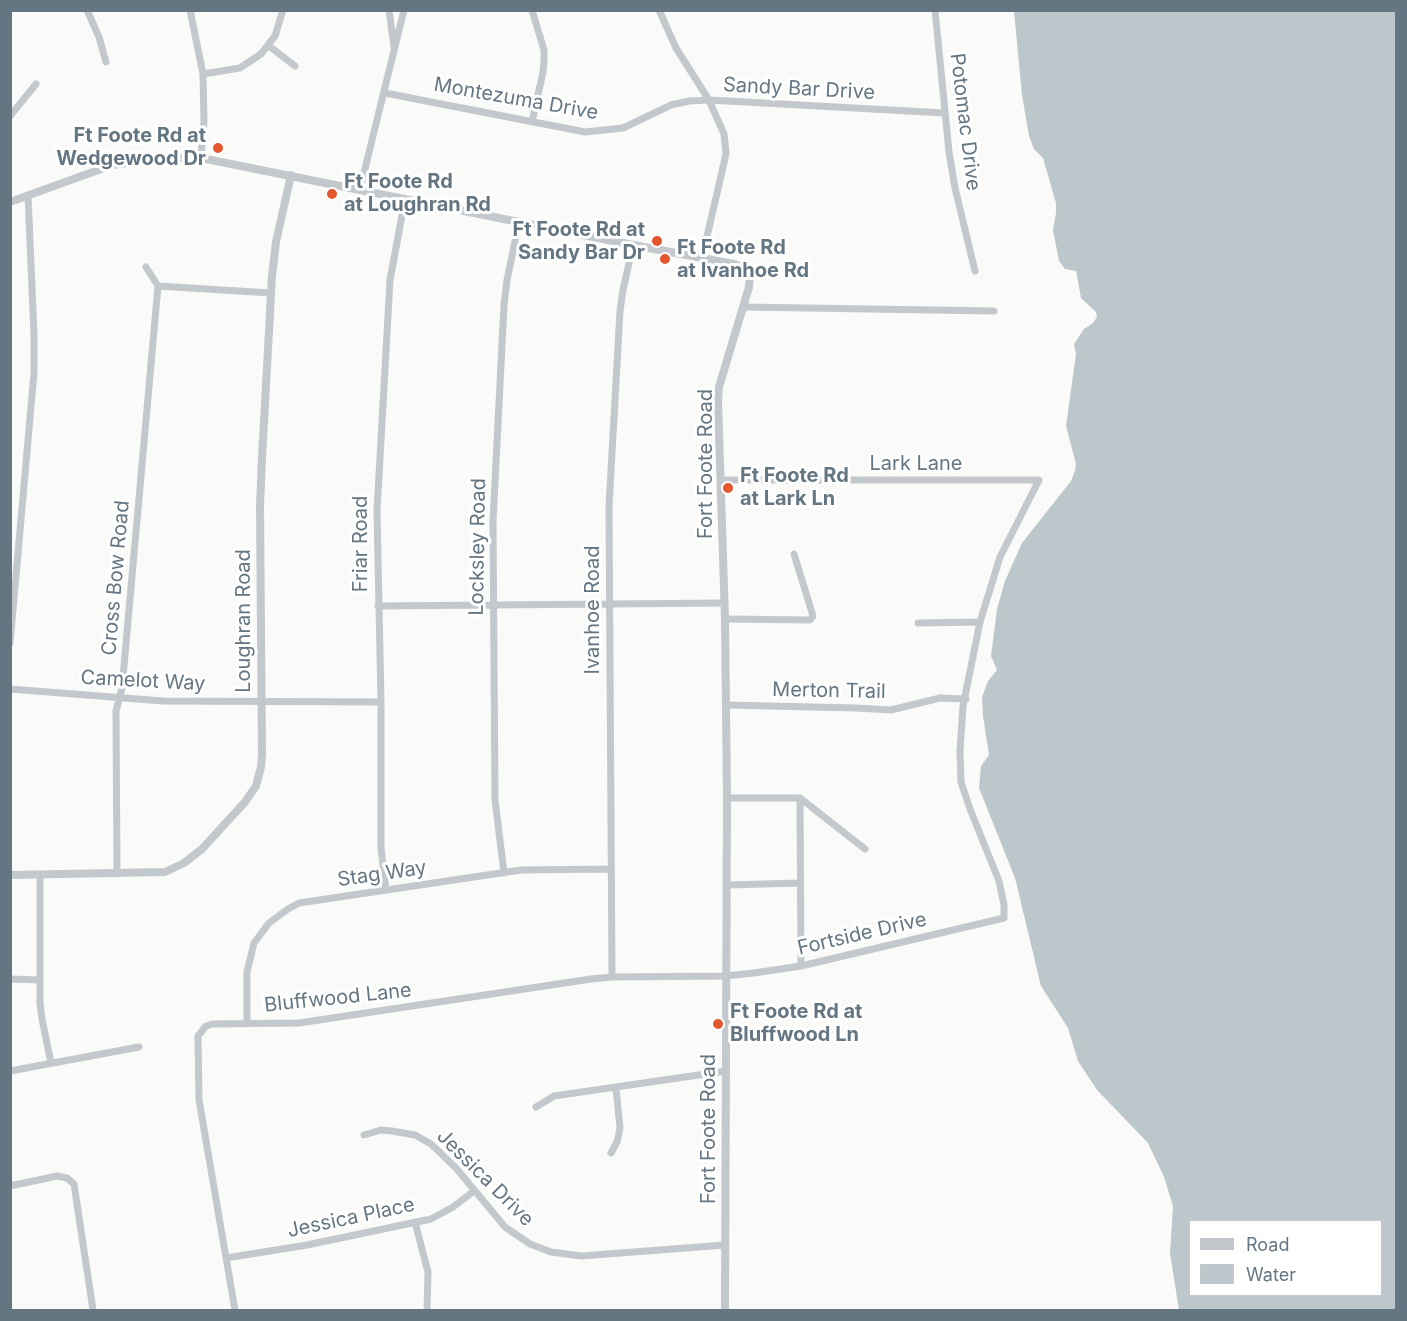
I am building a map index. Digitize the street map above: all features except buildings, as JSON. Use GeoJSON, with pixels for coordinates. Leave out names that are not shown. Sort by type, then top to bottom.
{"type":"FeatureCollection","features":[{"type":"Feature","properties":{"kind":"street"},"geometry":{"type":"LineString","coordinates":[[87,10],[99,37],[106,62]]}},
{"type":"Feature","properties":{"kind":"street"},"geometry":{"type":"LineString","coordinates":[[190,10],[203,74],[204,121],[201,158]]}},
{"type":"Feature","properties":{"kind":"street"},"geometry":{"type":"LineString","coordinates":[[203,74],[240,68],[250,63],[269,46],[279,28],[283,10]]}},
{"type":"Feature","properties":{"kind":"street"},"geometry":{"type":"LineString","coordinates":[[389,10],[394,50]]}},
{"type":"Feature","properties":{"kind":"street"},"geometry":{"type":"LineString","coordinates":[[360,189],[404,10]]}},
{"type":"Feature","properties":{"kind":"street"},"geometry":{"type":"LineString","coordinates":[[532,10],[544,50],[544,60],[532,122]]}},
{"type":"Feature","properties":{"kind":"street"},"geometry":{"type":"LineString","coordinates":[[659,10],[676,48],[709,100]]}},
{"type":"Feature","properties":{"kind":"street","name":"Potomac Drive"},"geometry":{"type":"LineString","coordinates":[[935,10],[944,89],[944,114],[955,189],[975,271]]}},
{"type":"Feature","properties":{"kind":"street"},"geometry":{"type":"LineString","coordinates":[[269,46],[295,66]]}},
{"type":"Feature","properties":{"kind":"street"},"geometry":{"type":"LineString","coordinates":[[10,116],[36,84]]}},
{"type":"Feature","properties":{"kind":"street","name":"Montezuma Drive"},"geometry":{"type":"LineString","coordinates":[[385,93],[585,132],[623,128],[671,105],[709,100]]}},
{"type":"Feature","properties":{"kind":"street","name":"Sandy Bar Drive"},"geometry":{"type":"LineString","coordinates":[[709,100],[944,114]]}},
{"type":"Feature","properties":{"kind":"street","name":"Sandy Bar Drive"},"geometry":{"type":"LineString","coordinates":[[702,258],[726,153],[722,124],[709,100]]}},
{"type":"Feature","properties":{"kind":"street","name":"Fort Foote Road"},"geometry":{"type":"LineString","coordinates":[[10,202],[112,165],[164,158],[201,158],[734,264],[747,269],[750,280],[744,307],[719,387],[718,423],[725,619],[727,798],[725,1311]]}},
{"type":"Feature","properties":{"kind":"street","name":"Loughran Road"},"geometry":{"type":"LineString","coordinates":[[10,875],[165,872],[184,863],[202,849],[245,802],[256,786],[261,767],[260,505],[271,293],[276,242],[291,175]]}},
{"type":"Feature","properties":{"kind":"street"},"geometry":{"type":"LineString","coordinates":[[10,643],[34,356],[28,195]]}},
{"type":"Feature","properties":{"kind":"street","name":"Friar Road"},"geometry":{"type":"LineString","coordinates":[[386,890],[381,848],[377,511],[388,303],[393,256],[405,199]]}},
{"type":"Feature","properties":{"kind":"street","name":"Locksley Road"},"geometry":{"type":"LineString","coordinates":[[504,873],[495,800],[494,501],[504,305],[519,222]]}},
{"type":"Feature","properties":{"kind":"street","name":"Ivanhoe Road"},"geometry":{"type":"LineString","coordinates":[[612,977],[609,506],[623,290],[633,245]]}},
{"type":"Feature","properties":{"kind":"street"},"geometry":{"type":"LineString","coordinates":[[146,267],[158,286],[271,293]]}},
{"type":"Feature","properties":{"kind":"street","name":"Cross Bow Road"},"geometry":{"type":"LineString","coordinates":[[117,874],[116,711],[122,688],[158,286]]}},
{"type":"Feature","properties":{"kind":"street"},"geometry":{"type":"LineString","coordinates":[[744,307],[994,311]]}},
{"type":"Feature","properties":{"kind":"street","name":"Lark Lane"},"geometry":{"type":"LineString","coordinates":[[721,480],[1038,480],[1000,557],[980,622]]}},
{"type":"Feature","properties":{"kind":"street"},"geometry":{"type":"LineString","coordinates":[[10,532],[20,533]]}},
{"type":"Feature","properties":{"kind":"street"},"geometry":{"type":"LineString","coordinates":[[725,619],[810,620],[813,616],[794,554]]}},
{"type":"Feature","properties":{"kind":"street"},"geometry":{"type":"LineString","coordinates":[[378,606],[724,603]]}},
{"type":"Feature","properties":{"kind":"street"},"geometry":{"type":"LineString","coordinates":[[918,623],[980,622],[966,699]]}},
{"type":"Feature","properties":{"kind":"street","name":"Camelot Way"},"geometry":{"type":"LineString","coordinates":[[10,689],[177,702],[381,702]]}},
{"type":"Feature","properties":{"kind":"street","name":"Merton Trail"},"geometry":{"type":"LineString","coordinates":[[726,705],[891,710],[940,698],[966,699]]}},
{"type":"Feature","properties":{"kind":"street","name":"Fortside Drive"},"geometry":{"type":"LineString","coordinates":[[726,976],[801,966],[1004,918],[999,880],[970,809],[962,782],[960,751],[966,699]]}},
{"type":"Feature","properties":{"kind":"street"},"geometry":{"type":"LineString","coordinates":[[727,798],[800,798],[865,849]]}},
{"type":"Feature","properties":{"kind":"street"},"geometry":{"type":"LineString","coordinates":[[800,798],[801,966]]}},
{"type":"Feature","properties":{"kind":"street","name":"Stag Way"},"geometry":{"type":"LineString","coordinates":[[247,1023],[247,972],[254,944],[269,923],[299,903],[521,870],[611,869]]}},
{"type":"Feature","properties":{"kind":"street"},"geometry":{"type":"LineString","coordinates":[[40,875],[42,1019],[51,1063]]}},
{"type":"Feature","properties":{"kind":"street"},"geometry":{"type":"LineString","coordinates":[[727,885],[800,883]]}},
{"type":"Feature","properties":{"kind":"street","name":"Bluffwood Lane"},"geometry":{"type":"LineString","coordinates":[[235,1311],[199,1100],[198,1036],[206,1026],[212,1024],[299,1023],[612,977],[726,976]]}},
{"type":"Feature","properties":{"kind":"street"},"geometry":{"type":"LineString","coordinates":[[10,979],[40,980]]}},
{"type":"Feature","properties":{"kind":"street"},"geometry":{"type":"LineString","coordinates":[[10,1071],[139,1047]]}},
{"type":"Feature","properties":{"kind":"street"},"geometry":{"type":"LineString","coordinates":[[536,1107],[554,1096],[726,1071]]}},
{"type":"Feature","properties":{"kind":"street"},"geometry":{"type":"LineString","coordinates":[[611,1153],[620,1128],[616,1088]]}},
{"type":"Feature","properties":{"kind":"street","name":"Jessica Drive"},"geometry":{"type":"LineString","coordinates":[[364,1135],[381,1130],[407,1133],[423,1140],[446,1157],[513,1233],[530,1245],[550,1252],[581,1256],[725,1245]]}},
{"type":"Feature","properties":{"kind":"street"},"geometry":{"type":"LineString","coordinates":[[10,1186],[57,1176],[67,1178],[74,1185],[93,1311]]}},
{"type":"Feature","properties":{"kind":"street","name":"Jessica Place"},"geometry":{"type":"LineString","coordinates":[[226,1258],[308,1245],[431,1219],[474,1191]]}},
{"type":"Feature","properties":{"kind":"street"},"geometry":{"type":"LineString","coordinates":[[415,1222],[428,1272],[427,1311]]}},
{"type":"Feature","properties":{"kind":"water"},"geometry":{"type":"Polygon","coordinates":[[[1014,11],[1396,11],[1396,1310],[1179,1310],[1170,1253],[1173,1206],[1164,1177],[1148,1143],[1097,1090],[1078,1061],[1068,1028],[1041,986],[1015,878],[979,788],[981,766],[989,755],[982,697],[988,681],[997,670],[991,656],[997,609],[1005,581],[1022,543],[1071,481],[1075,471],[1076,464],[1066,426],[1076,354],[1074,344],[1084,329],[1097,317],[1096,312],[1081,298],[1076,271],[1065,269],[1059,261],[1053,230],[1056,203],[1043,158],[1034,149],[1029,136],[1022,95],[1014,11]]]}},
{"type":"Feature","properties":{"kind":"place","name":"Ft Foote Rd at Wedgewood Dr"},"geometry":{"type":"Point","coordinates":[218,148]}},
{"type":"Feature","properties":{"kind":"place","name":"Ft Foote Rd at Loughran Rd"},"geometry":{"type":"Point","coordinates":[332,194]}},
{"type":"Feature","properties":{"kind":"place","name":"Ft Foote Rd at Sandy Bar Dr"},"geometry":{"type":"Point","coordinates":[657,241]}},
{"type":"Feature","properties":{"kind":"place","name":"Ft Foote Rd at Ivanhoe Rd"},"geometry":{"type":"Point","coordinates":[665,259]}},
{"type":"Feature","properties":{"kind":"place","name":"Ft Foote Rd at Lark Ln"},"geometry":{"type":"Point","coordinates":[728,488]}},
{"type":"Feature","properties":{"kind":"place","name":"Ft Foote Rd at Bluffwood Ln"},"geometry":{"type":"Point","coordinates":[718,1024]}}]}
